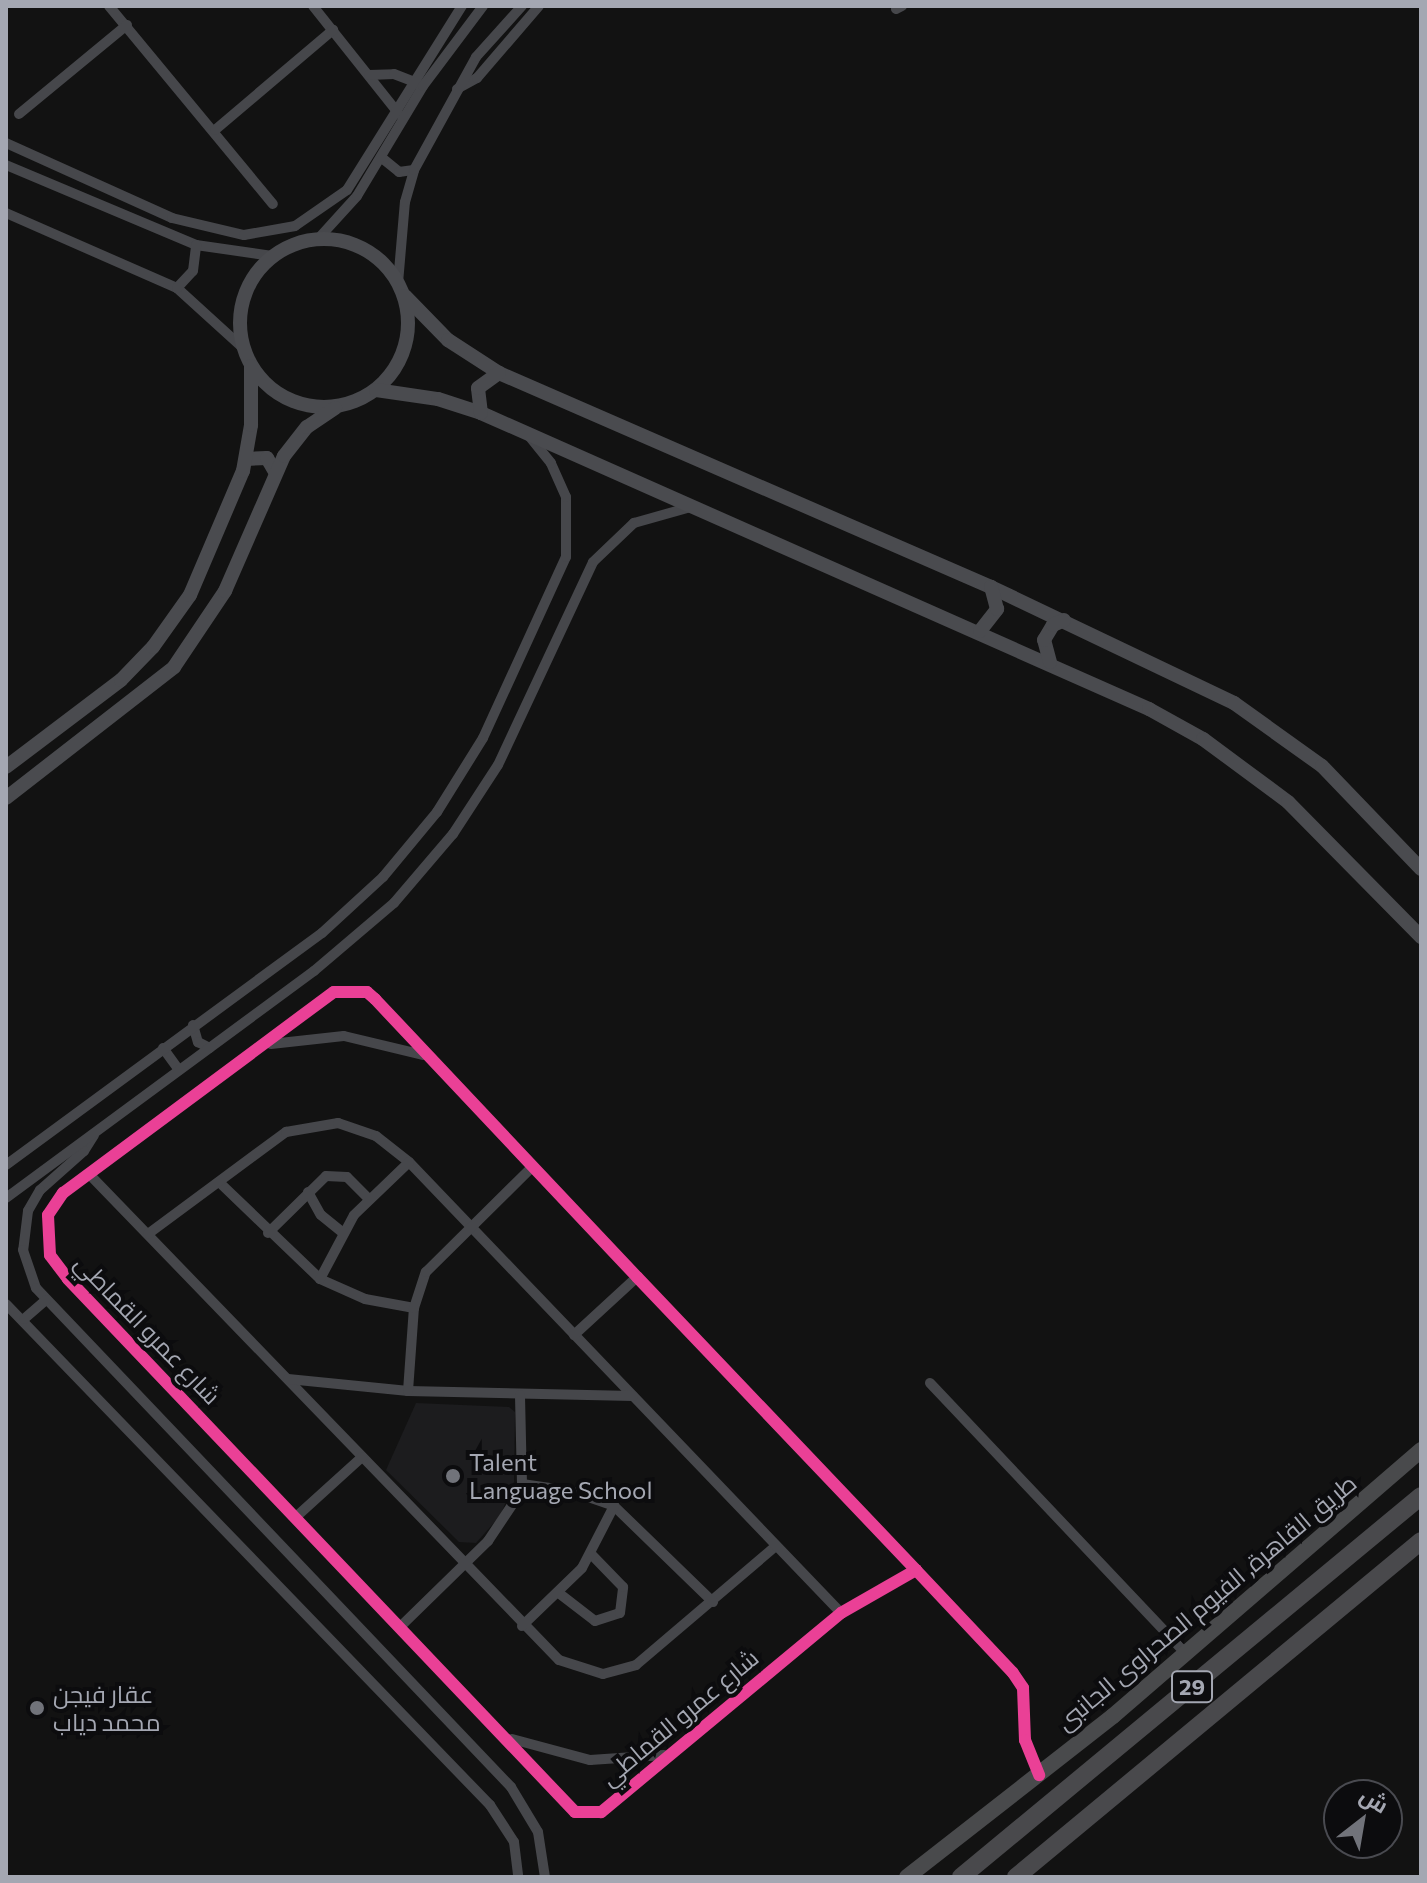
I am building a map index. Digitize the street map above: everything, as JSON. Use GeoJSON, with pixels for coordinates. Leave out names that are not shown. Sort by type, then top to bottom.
{"type":"FeatureCollection","features":[{"type":"Feature","properties":{"kind":"highway","name":"29"},"geometry":{"type":"LineString","coordinates":[[961,1877],[1421,1496]]}},
{"type":"Feature","properties":{"kind":"highway","name":"29"},"geometry":{"type":"LineString","coordinates":[[1016,1877],[1421,1541]]}},
{"type":"Feature","properties":{"kind":"main road","name":"طريق القاهرة, الفيوم الصحراوى الجانبى"},"geometry":{"type":"LineString","coordinates":[[907,1877],[1039,1775],[1186,1654],[1421,1450]]}},
{"type":"Feature","properties":{"kind":"street"},"geometry":{"type":"LineString","coordinates":[[109,6],[215,130],[273,204]]}},
{"type":"Feature","properties":{"kind":"street"},"geometry":{"type":"LineString","coordinates":[[313,6],[394,111],[405,118]]}},
{"type":"Feature","properties":{"kind":"street"},"geometry":{"type":"LineString","coordinates":[[6,143],[172,218],[244,235],[295,226],[335,203],[369,159],[412,80],[462,6]]}},
{"type":"Feature","properties":{"kind":"street"},"geometry":{"type":"LineString","coordinates":[[318,239],[357,196],[423,86],[483,6]]}},
{"type":"Feature","properties":{"kind":"street"},"geometry":{"type":"LineString","coordinates":[[376,390],[405,349],[402,290],[405,202],[414,170],[476,57],[522,6]]}},
{"type":"Feature","properties":{"kind":"street"},"geometry":{"type":"LineString","coordinates":[[457,89],[477,78],[539,6]]}},
{"type":"Feature","properties":{"kind":"street"},"geometry":{"type":"LineString","coordinates":[[19,114],[127,25]]}},
{"type":"Feature","properties":{"kind":"street"},"geometry":{"type":"LineString","coordinates":[[215,130],[333,30]]}},
{"type":"Feature","properties":{"kind":"street"},"geometry":{"type":"LineString","coordinates":[[369,75],[412,80],[423,86]]}},
{"type":"Feature","properties":{"kind":"street"},"geometry":{"type":"LineString","coordinates":[[382,158],[399,172],[414,170]]}},
{"type":"Feature","properties":{"kind":"street"},"geometry":{"type":"LineString","coordinates":[[6,165],[196,245],[272,256],[318,239],[350,243],[378,258],[402,290],[448,340],[499,373],[991,587],[1202,685],[1265,722],[1349,791],[1421,869]]}},
{"type":"Feature","properties":{"kind":"street"},"geometry":{"type":"LineString","coordinates":[[6,213],[177,288],[243,348],[251,366],[273,391],[303,405],[336,407]]}},
{"type":"Feature","properties":{"kind":"street"},"geometry":{"type":"LineString","coordinates":[[177,288],[193,271],[196,245]]}},
{"type":"Feature","properties":{"kind":"street"},"geometry":{"type":"LineString","coordinates":[[243,348],[243,298],[272,256]]}},
{"type":"Feature","properties":{"kind":"street"},"geometry":{"type":"LineString","coordinates":[[6,767],[90,705],[153,647],[196,582],[246,459],[251,366]]}},
{"type":"Feature","properties":{"kind":"street"},"geometry":{"type":"LineString","coordinates":[[481,413],[478,388],[499,373]]}},
{"type":"Feature","properties":{"kind":"street"},"geometry":{"type":"LineString","coordinates":[[6,798],[174,667],[225,591],[275,472],[307,427],[336,407],[376,390],[438,399],[481,413],[1050,662],[1158,713],[1238,763],[1303,815],[1421,937]]}},
{"type":"Feature","properties":{"kind":"street"},"geometry":{"type":"LineString","coordinates":[[6,1165],[332,924],[419,835],[483,738],[563,569],[570,533],[566,497],[551,463],[527,434]]}},
{"type":"Feature","properties":{"kind":"street"},"geometry":{"type":"LineString","coordinates":[[246,459],[263,456],[275,472]]}},
{"type":"Feature","properties":{"kind":"street"},"geometry":{"type":"LineString","coordinates":[[6,1198],[342,950],[436,857],[510,742],[584,579],[618,533],[652,515],[691,507]]}},
{"type":"Feature","properties":{"kind":"street"},"geometry":{"type":"LineString","coordinates":[[563,569],[578,569],[584,579]]}},
{"type":"Feature","properties":{"kind":"street"},"geometry":{"type":"LineString","coordinates":[[980,631],[997,609],[991,587]]}},
{"type":"Feature","properties":{"kind":"street"},"geometry":{"type":"LineString","coordinates":[[1050,662],[1044,640],[1064,620]]}},
{"type":"Feature","properties":{"kind":"street","name":"شارع عمرو القماطي"},"geometry":{"type":"LineString","coordinates":[[916,1570],[841,1613],[666,1754],[601,1812],[583,1815],[568,1806],[507,1736],[57,1267],[46,1242],[48,1215],[63,1193],[334,992],[356,988],[375,999],[916,1570],[1020,1683],[1025,1740],[1039,1775]]}},
{"type":"Feature","properties":{"kind":"street"},"geometry":{"type":"LineString","coordinates":[[193,1025],[198,1042],[210,1048]]}},
{"type":"Feature","properties":{"kind":"street","name":"شارع عمرو القماطي"},"geometry":{"type":"LineString","coordinates":[[265,1046],[344,1036],[428,1056]]}},
{"type":"Feature","properties":{"kind":"street"},"geometry":{"type":"LineString","coordinates":[[163,1048],[179,1070]]}},
{"type":"Feature","properties":{"kind":"street"},"geometry":{"type":"LineString","coordinates":[[148,1234],[286,1132],[320,1123],[357,1127],[409,1162],[841,1613]]}},
{"type":"Feature","properties":{"kind":"street"},"geometry":{"type":"LineString","coordinates":[[96,1132],[84,1151],[40,1190],[24,1224],[25,1264],[46,1300],[511,1787],[538,1832],[545,1877]]}},
{"type":"Feature","properties":{"kind":"street"},"geometry":{"type":"LineString","coordinates":[[320,1279],[342,1232],[369,1199],[409,1162]]}},
{"type":"Feature","properties":{"kind":"street"},"geometry":{"type":"LineString","coordinates":[[408,1391],[414,1308],[426,1272],[532,1167]]}},
{"type":"Feature","properties":{"kind":"street"},"geometry":{"type":"LineString","coordinates":[[89,1174],[522,1626],[572,1668],[614,1672],[646,1659],[776,1546]]}},
{"type":"Feature","properties":{"kind":"street"},"geometry":{"type":"LineString","coordinates":[[268,1233],[326,1176],[340,1174],[369,1199]]}},
{"type":"Feature","properties":{"kind":"street"},"geometry":{"type":"LineString","coordinates":[[219,1182],[268,1233],[320,1279],[365,1299],[414,1308]]}},
{"type":"Feature","properties":{"kind":"street"},"geometry":{"type":"LineString","coordinates":[[308,1192],[321,1215],[342,1232]]}},
{"type":"Feature","properties":{"kind":"street"},"geometry":{"type":"LineString","coordinates":[[574,1335],[637,1277]]}},
{"type":"Feature","properties":{"kind":"street"},"geometry":{"type":"LineString","coordinates":[[24,1319],[46,1300]]}},
{"type":"Feature","properties":{"kind":"street"},"geometry":{"type":"LineString","coordinates":[[6,1304],[24,1319],[490,1805],[514,1842],[518,1877]]}},
{"type":"Feature","properties":{"kind":"street"},"geometry":{"type":"LineString","coordinates":[[287,1379],[408,1391],[633,1396]]}},
{"type":"Feature","properties":{"kind":"street"},"geometry":{"type":"LineString","coordinates":[[930,1383],[1186,1654]]}},
{"type":"Feature","properties":{"kind":"street"},"geometry":{"type":"LineString","coordinates":[[401,1626],[498,1528],[522,1484],[520,1395]]}},
{"type":"Feature","properties":{"kind":"street"},"geometry":{"type":"LineString","coordinates":[[297,1516],[362,1457]]}},
{"type":"Feature","properties":{"kind":"street"},"geometry":{"type":"LineString","coordinates":[[522,1484],[571,1491],[614,1506],[713,1602]]}},
{"type":"Feature","properties":{"kind":"street"},"geometry":{"type":"LineString","coordinates":[[522,1626],[560,1594],[591,1554],[614,1506]]}},
{"type":"Feature","properties":{"kind":"street"},"geometry":{"type":"LineString","coordinates":[[560,1594],[595,1621],[620,1613],[623,1587],[591,1554]]}},
{"type":"Feature","properties":{"kind":"street","name":"شارع عمرو القماطي"},"geometry":{"type":"LineString","coordinates":[[507,1736],[547,1752],[590,1760],[666,1754]]}},
{"type":"Feature","properties":{"kind":"shaded area","name":"Talent Language School"},"geometry":{"type":"Polygon","coordinates":[[[416,1403],[509,1407],[515,1412],[514,1482],[500,1516],[476,1543],[459,1542],[386,1470],[416,1403]]]}},
{"type":"Feature","properties":{"kind":"cycle path"},"geometry":{"type":"LineString","coordinates":[[916,1570],[841,1613],[601,1812],[575,1812],[68,1279],[50,1255],[48,1215],[63,1193],[334,992],[367,992],[375,999],[637,1277],[916,1570],[1013,1673],[1023,1688],[1025,1740],[1039,1775]]}},
{"type":"Feature","properties":{"kind":"place","name":"Talent Language School"},"geometry":{"type":"Point","coordinates":[453,1476]}},
{"type":"Feature","properties":{"kind":"place","name":"عقار فيجن محمد دياب"},"geometry":{"type":"Point","coordinates":[37,1708]}}]}
